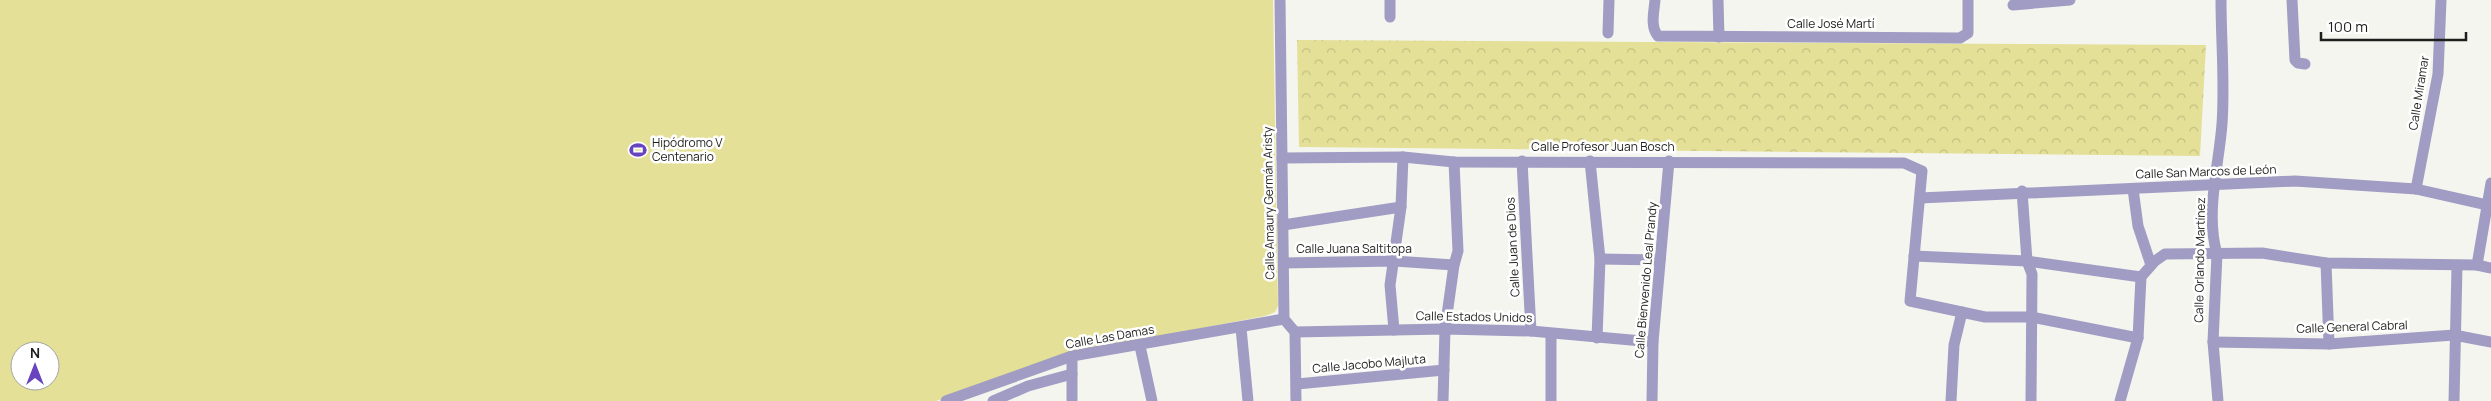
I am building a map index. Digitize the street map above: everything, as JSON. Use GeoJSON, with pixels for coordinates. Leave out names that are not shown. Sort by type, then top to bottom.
{"type":"FeatureCollection","features":[{"type":"Feature","properties":{"kind":"street","name":"Calle Amaury Germán Aristy"},"geometry":{"type":"LineString","coordinates":[[1280,0],[1284,319]]}},
{"type":"Feature","properties":{"kind":"street"},"geometry":{"type":"LineString","coordinates":[[1390,0],[1390,17]]}},
{"type":"Feature","properties":{"kind":"street"},"geometry":{"type":"LineString","coordinates":[[1608,33],[1609,0]]}},
{"type":"Feature","properties":{"kind":"street","name":"Calle José Martí"},"geometry":{"type":"LineString","coordinates":[[1654,0],[1653,25],[1658,36],[1960,38],[1968,33],[1968,0]]}},
{"type":"Feature","properties":{"kind":"street"},"geometry":{"type":"LineString","coordinates":[[1718,0],[1719,37]]}},
{"type":"Feature","properties":{"kind":"street"},"geometry":{"type":"LineString","coordinates":[[2013,5],[2070,0]]}},
{"type":"Feature","properties":{"kind":"street","name":"Calle Orlando Martínez"},"geometry":{"type":"LineString","coordinates":[[2218,401],[2213,342],[2217,254],[2213,233],[2222,122],[2220,0]]}},
{"type":"Feature","properties":{"kind":"street"},"geometry":{"type":"LineString","coordinates":[[2292,0],[2295,60],[2298,63],[2305,64]]}},
{"type":"Feature","properties":{"kind":"street","name":"Calle Miramar"},"geometry":{"type":"LineString","coordinates":[[2416,190],[2438,74],[2441,0]]}},
{"type":"Feature","properties":{"kind":"street","name":"Calle Profesor Juan Bosch"},"geometry":{"type":"LineString","coordinates":[[1282,158],[1403,157],[1454,162],[1904,162],[1922,171],[1920,198]]}},
{"type":"Feature","properties":{"kind":"street"},"geometry":{"type":"LineString","coordinates":[[1394,330],[1390,285],[1401,207],[1403,157]]}},
{"type":"Feature","properties":{"kind":"street","name":"Calle Juan de Dios"},"geometry":{"type":"LineString","coordinates":[[1522,161],[1531,332]]}},
{"type":"Feature","properties":{"kind":"street"},"geometry":{"type":"LineString","coordinates":[[1590,161],[1600,259],[1597,338]]}},
{"type":"Feature","properties":{"kind":"street","name":"Calle Bienvenido Leal Prandy"},"geometry":{"type":"LineString","coordinates":[[1652,401],[1653,342],[1669,161]]}},
{"type":"Feature","properties":{"kind":"street"},"geometry":{"type":"LineString","coordinates":[[1443,401],[1445,329],[1454,265],[1458,251],[1454,162]]}},
{"type":"Feature","properties":{"kind":"street","name":"Calle San Marcos de León"},"geometry":{"type":"LineString","coordinates":[[1920,198],[2022,191],[2133,189],[2295,182],[2416,190],[2489,205]]}},
{"type":"Feature","properties":{"kind":"street"},"geometry":{"type":"LineString","coordinates":[[2477,265],[2489,205],[2491,184]]}},
{"type":"Feature","properties":{"kind":"street"},"geometry":{"type":"LineString","coordinates":[[2133,189],[2138,226],[2151,265]]}},
{"type":"Feature","properties":{"kind":"street"},"geometry":{"type":"LineString","coordinates":[[2022,191],[2027,261],[2032,274],[2032,401]]}},
{"type":"Feature","properties":{"kind":"street"},"geometry":{"type":"LineString","coordinates":[[1920,198],[1910,301],[1985,317],[2032,317],[2138,338]]}},
{"type":"Feature","properties":{"kind":"street"},"geometry":{"type":"LineString","coordinates":[[1283,225],[1401,207]]}},
{"type":"Feature","properties":{"kind":"street"},"geometry":{"type":"LineString","coordinates":[[2120,401],[2138,338],[2141,277],[2151,265],[2165,254],[2262,253],[2326,263],[2477,265],[2491,268]]}},
{"type":"Feature","properties":{"kind":"street"},"geometry":{"type":"LineString","coordinates":[[1914,256],[2027,261],[2141,277]]}},
{"type":"Feature","properties":{"kind":"street"},"geometry":{"type":"LineString","coordinates":[[1600,259],[1660,260]]}},
{"type":"Feature","properties":{"kind":"street","name":"Calle Juana Saltitopa"},"geometry":{"type":"LineString","coordinates":[[1284,263],[1394,261],[1454,265]]}},
{"type":"Feature","properties":{"kind":"street"},"geometry":{"type":"LineString","coordinates":[[2326,263],[2329,344]]}},
{"type":"Feature","properties":{"kind":"street"},"geometry":{"type":"LineString","coordinates":[[2454,401],[2457,266]]}},
{"type":"Feature","properties":{"kind":"street"},"geometry":{"type":"LineString","coordinates":[[1951,401],[1954,346],[1962,312]]}},
{"type":"Feature","properties":{"kind":"street"},"geometry":{"type":"LineString","coordinates":[[1284,319],[1294,332],[1296,401]]}},
{"type":"Feature","properties":{"kind":"street","name":"Calle Las Damas"},"geometry":{"type":"LineString","coordinates":[[950,400],[1072,356],[1140,346],[1284,319]]}},
{"type":"Feature","properties":{"kind":"street"},"geometry":{"type":"LineString","coordinates":[[1241,328],[1248,401]]}},
{"type":"Feature","properties":{"kind":"street","name":"Calle Estados Unidos"},"geometry":{"type":"LineString","coordinates":[[1294,332],[1445,329],[1531,332],[1653,342]]}},
{"type":"Feature","properties":{"kind":"street"},"geometry":{"type":"LineString","coordinates":[[1551,334],[1551,401]]}},
{"type":"Feature","properties":{"kind":"street","name":"Calle General Cabral"},"geometry":{"type":"LineString","coordinates":[[2213,342],[2329,344],[2454,335],[2491,342]]}},
{"type":"Feature","properties":{"kind":"street"},"geometry":{"type":"LineString","coordinates":[[1140,346],[1152,401]]}},
{"type":"Feature","properties":{"kind":"street"},"geometry":{"type":"LineString","coordinates":[[1072,356],[1072,401]]}},
{"type":"Feature","properties":{"kind":"street","name":"Calle Jacobo Majluta"},"geometry":{"type":"LineString","coordinates":[[1296,384],[1444,370]]}},
{"type":"Feature","properties":{"kind":"street"},"geometry":{"type":"LineString","coordinates":[[993,401],[1028,386],[1072,374]]}},
{"type":"Feature","properties":{"kind":"green space","name":"Hipódromo V Centenario"},"geometry":{"type":"Polygon","coordinates":[[[0,0],[1273,0],[1278,306],[1275,312],[1265,316],[1124,343],[936,401],[0,401],[0,0]]]}},
{"type":"Feature","properties":{"kind":"green space"},"geometry":{"type":"Polygon","coordinates":[[[1297,40],[2206,45],[2200,156],[1299,147],[1297,40]]]}},
{"type":"Feature","properties":{"kind":"place","name":"Hipódromo V Centenario"},"geometry":{"type":"Point","coordinates":[638,150]}}]}
